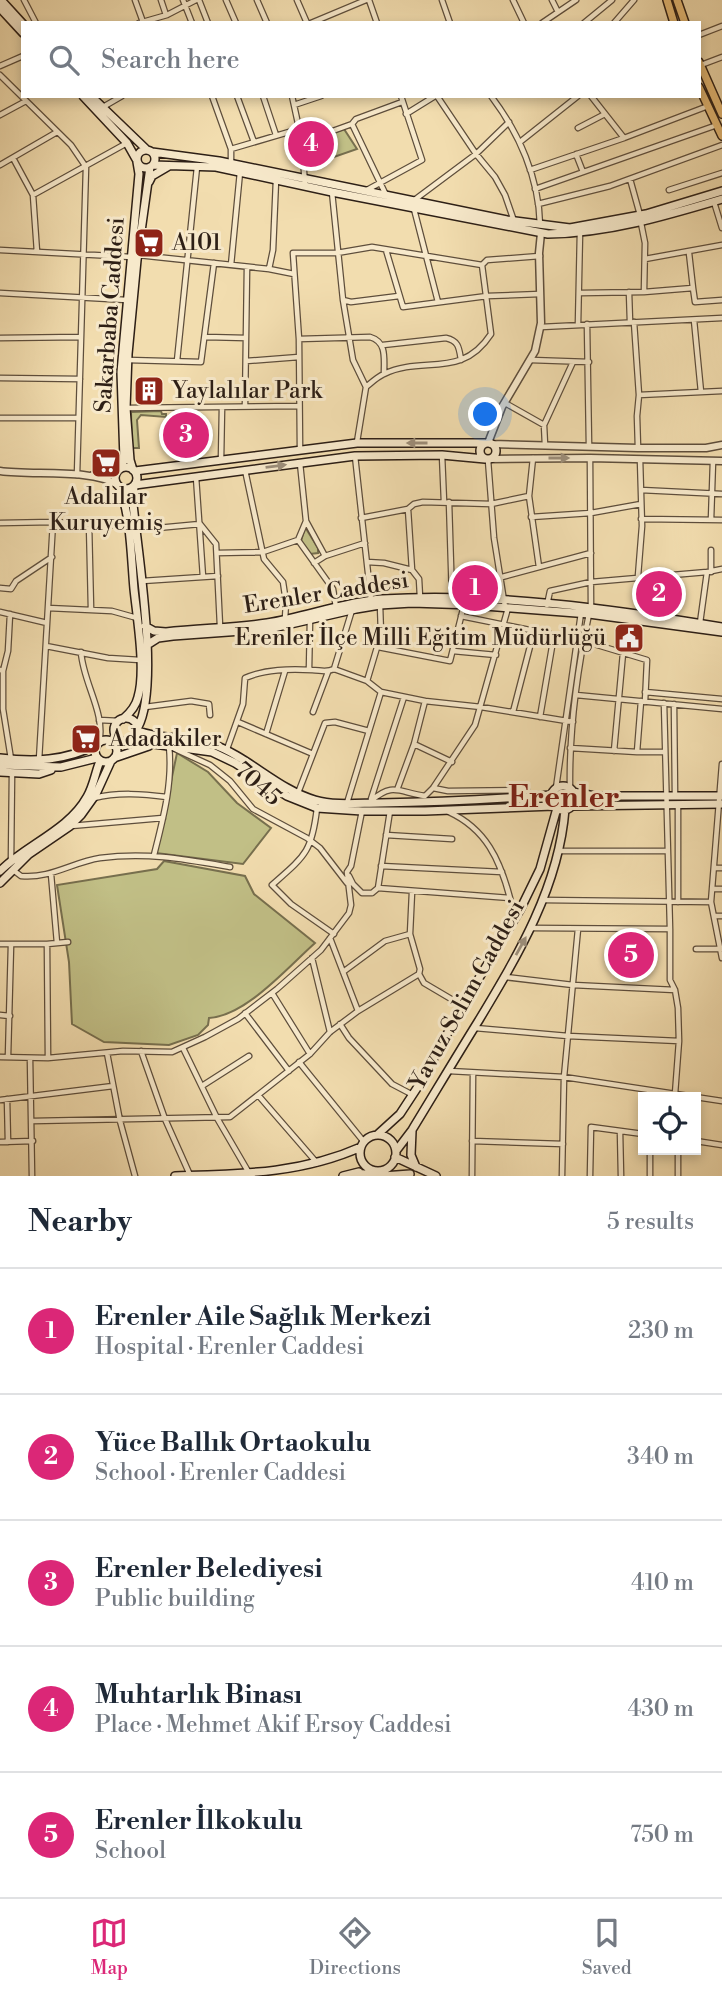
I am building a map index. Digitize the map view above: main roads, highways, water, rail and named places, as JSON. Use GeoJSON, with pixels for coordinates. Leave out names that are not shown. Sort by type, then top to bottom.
{"type":"FeatureCollection","features":[{"type":"Feature","properties":{"kind":"main road"},"geometry":{"type":"LineString","coordinates":[[1,0],[21,22]]}},
{"type":"Feature","properties":{"kind":"main road"},"geometry":{"type":"LineString","coordinates":[[667,0],[673,20]]}},
{"type":"Feature","properties":{"kind":"main road"},"geometry":{"type":"LineString","coordinates":[[677,0],[684,21]]}},
{"type":"Feature","properties":{"kind":"main road"},"geometry":{"type":"LineString","coordinates":[[0,8],[21,31]]}},
{"type":"Feature","properties":{"kind":"main road"},"geometry":{"type":"LineString","coordinates":[[701,66],[722,114]]}},
{"type":"Feature","properties":{"kind":"main road"},"geometry":{"type":"LineString","coordinates":[[701,91],[722,136]]}},
{"type":"Feature","properties":{"kind":"main road","name":"Sakarbaba Caddesi"},"geometry":{"type":"LineString","coordinates":[[85,98],[127,143],[137,160],[139,174],[126,408],[130,460],[134,471]]}},
{"type":"Feature","properties":{"kind":"main road"},"geometry":{"type":"LineString","coordinates":[[93,98],[155,156],[152,166]]}},
{"type":"Feature","properties":{"kind":"main road"},"geometry":{"type":"LineString","coordinates":[[718,201],[641,219],[580,232],[541,229],[413,205],[387,196],[305,183],[276,180],[216,167],[173,165],[144,168],[137,160],[141,151],[149,150],[231,164],[305,183],[332,192],[413,205],[514,221],[541,229],[641,219],[722,191]]}},
{"type":"Feature","properties":{"kind":"main road"},"geometry":{"type":"LineString","coordinates":[[146,189],[152,176],[173,165]]}},
{"type":"Feature","properties":{"kind":"main road","name":"Sakarbaba Caddesi"},"geometry":{"type":"LineString","coordinates":[[119,471],[124,460],[121,372],[127,300],[152,166]]}},
{"type":"Feature","properties":{"kind":"main road"},"geometry":{"type":"LineString","coordinates":[[113,758],[130,742],[145,708],[147,645],[141,581],[132,528],[115,479],[119,471],[127,467],[134,471],[357,443],[488,443],[496,450],[495,456],[488,459],[442,455],[355,456],[196,476],[135,485],[128,489],[119,486]]}},
{"type":"Feature","properties":{"kind":"main road"},"geometry":{"type":"LineString","coordinates":[[488,443],[479,450],[481,457],[488,459]]}},
{"type":"Feature","properties":{"kind":"main road"},"geometry":{"type":"LineString","coordinates":[[0,758],[39,760],[72,757],[99,743],[138,698],[140,660],[132,528],[137,478],[134,471]]}},
{"type":"Feature","properties":{"kind":"main road","name":"Erenler Caddesi"},"geometry":{"type":"LineString","coordinates":[[145,626],[154,631],[166,632],[257,624],[371,601],[452,598],[700,623],[722,630]]}},
{"type":"Feature","properties":{"kind":"main road","name":"Erenler Caddesi"},"geometry":{"type":"LineString","coordinates":[[147,645],[158,638],[269,629],[380,605],[547,605],[722,630]]}},
{"type":"Feature","properties":{"kind":"main road"},"geometry":{"type":"LineString","coordinates":[[119,722],[131,719],[138,729],[158,738],[209,743],[226,750],[298,794],[318,801],[369,803],[491,800],[554,791],[563,786],[595,796],[720,800]]}},
{"type":"Feature","properties":{"kind":"main road"},"geometry":{"type":"LineString","coordinates":[[119,722],[117,738],[130,742],[202,749],[223,756],[287,796],[317,807],[362,811],[445,811],[665,800]]}},
{"type":"Feature","properties":{"kind":"main road"},"geometry":{"type":"LineString","coordinates":[[1,869],[29,855],[70,826],[93,798],[116,748],[112,743],[99,743]]}},
{"type":"Feature","properties":{"kind":"main road"},"geometry":{"type":"LineString","coordinates":[[0,883],[12,865],[77,811],[86,799],[96,778],[99,760],[95,752],[99,743]]}},
{"type":"Feature","properties":{"kind":"main road"},"geometry":{"type":"LineString","coordinates":[[0,772],[39,774],[79,763],[113,758],[156,745]]}},
{"type":"Feature","properties":{"kind":"main road"},"geometry":{"type":"LineString","coordinates":[[79,763],[96,778]]}},
{"type":"Feature","properties":{"kind":"main road"},"geometry":{"type":"LineString","coordinates":[[0,765],[61,767]]}},
{"type":"Feature","properties":{"kind":"main road"},"geometry":{"type":"LineString","coordinates":[[562,807],[574,799],[572,790]]}},
{"type":"Feature","properties":{"kind":"main road"},"geometry":{"type":"LineString","coordinates":[[554,791],[562,807]]}},
{"type":"Feature","properties":{"kind":"main road","name":"Yavuz Selim Caddesi"},"geometry":{"type":"LineString","coordinates":[[396,1154],[474,1028],[531,928],[553,877],[560,851],[562,807]]}},
{"type":"Feature","properties":{"kind":"main road","name":"Yavuz Selim Caddesi"},"geometry":{"type":"LineString","coordinates":[[377,1135],[400,1114],[413,1095],[516,917],[540,869],[562,807]]}},
{"type":"Feature","properties":{"kind":"main road"},"geometry":{"type":"LineString","coordinates":[[412,1130],[411,1155],[414,1172]]}},
{"type":"Feature","properties":{"kind":"main road"},"geometry":{"type":"LineString","coordinates":[[174,1176],[274,1172],[317,1163],[377,1135],[388,1138],[396,1154],[414,1172]]}},
{"type":"Feature","properties":{"kind":"main road"},"geometry":{"type":"LineString","coordinates":[[362,1144],[363,1163],[371,1170]]}},
{"type":"Feature","properties":{"kind":"main road"},"geometry":{"type":"LineString","coordinates":[[343,1176],[371,1170],[381,1171],[389,1167],[396,1154]]}},
{"type":"Feature","properties":{"kind":"main road"},"geometry":{"type":"LineString","coordinates":[[389,1167],[436,1176]]}},
{"type":"Feature","properties":{"kind":"main road"},"geometry":{"type":"LineString","coordinates":[[355,1173],[383,1176],[414,1172]]}},
{"type":"Feature","properties":{"kind":"place","name":"Muhtarlık Binası"},"geometry":{"type":"Point","coordinates":[311,144]}},
{"type":"Feature","properties":{"kind":"place","name":"A101"},"geometry":{"type":"Point","coordinates":[149,243]}},
{"type":"Feature","properties":{"kind":"place","name":"Yaylalılar Park"},"geometry":{"type":"Point","coordinates":[149,391]}},
{"type":"Feature","properties":{"kind":"place","name":"Erenler Belediyesi"},"geometry":{"type":"Point","coordinates":[186,435]}},
{"type":"Feature","properties":{"kind":"place","name":"Adalılar Kuruyemiş"},"geometry":{"type":"Point","coordinates":[106,463]}},
{"type":"Feature","properties":{"kind":"place","name":"Erenler Aile Sağlık Merkezi"},"geometry":{"type":"Point","coordinates":[475,588]}},
{"type":"Feature","properties":{"kind":"place","name":"Yüce Ballık Ortaokulu"},"geometry":{"type":"Point","coordinates":[659,594]}},
{"type":"Feature","properties":{"kind":"place","name":"Erenler İlçe Milli Eğitim Müdürlüğü"},"geometry":{"type":"Point","coordinates":[629,638]}},
{"type":"Feature","properties":{"kind":"place","name":"Adadakiler"},"geometry":{"type":"Point","coordinates":[86,739]}},
{"type":"Feature","properties":{"kind":"place","name":"Erenler İlkokulu"},"geometry":{"type":"Point","coordinates":[631,955]}},
{"type":"Feature","properties":{"kind":"district","name":"Erenler"},"geometry":{"type":"Point","coordinates":[564,798]}}]}
